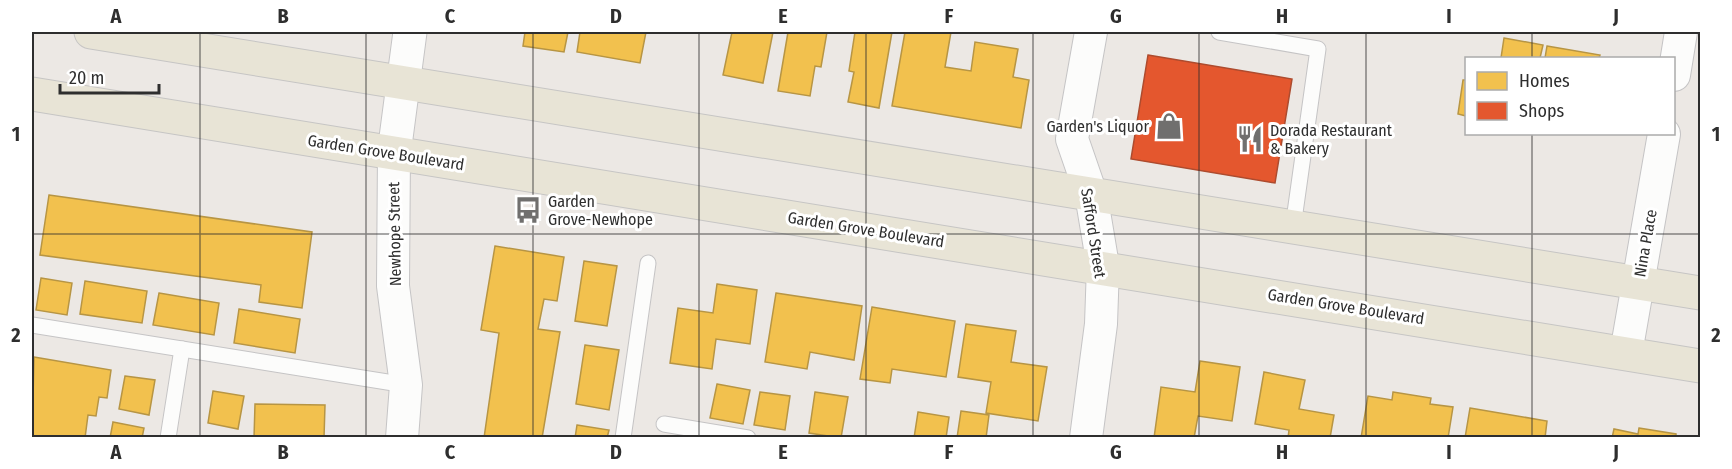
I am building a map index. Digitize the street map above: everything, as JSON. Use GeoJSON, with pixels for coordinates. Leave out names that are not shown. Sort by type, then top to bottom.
{"type":"FeatureCollection","features":[{"type":"Feature","properties":{"kind":"main road"},"geometry":{"type":"LineString","coordinates":[[91,32],[1701,293]]}},
{"type":"Feature","properties":{"kind":"main road","name":"Garden Grove Boulevard"},"geometry":{"type":"LineString","coordinates":[[32,94],[1103,266],[1701,366]]}},
{"type":"Feature","properties":{"kind":"street","name":"Newhope Street"},"geometry":{"type":"LineString","coordinates":[[402,438],[406,384],[393,286],[394,153],[410,32]]}},
{"type":"Feature","properties":{"kind":"street","name":"Safford Street"},"geometry":{"type":"LineString","coordinates":[[1086,438],[1101,324],[1103,266],[1091,194],[1072,139],[1091,32]]}},
{"type":"Feature","properties":{"kind":"street"},"geometry":{"type":"LineString","coordinates":[[1675,69],[1681,32]]}},
{"type":"Feature","properties":{"kind":"street","name":"Nina Place"},"geometry":{"type":"LineString","coordinates":[[1626,353],[1664,135]]}},
{"type":"Feature","properties":{"kind":"lane"},"geometry":{"type":"LineString","coordinates":[[1219,32],[1296,38],[1318,49],[1293,227]]}},
{"type":"Feature","properties":{"kind":"lane"},"geometry":{"type":"LineString","coordinates":[[623,438],[648,263]]}},
{"type":"Feature","properties":{"kind":"lane"},"geometry":{"type":"LineString","coordinates":[[32,325],[406,384]]}},
{"type":"Feature","properties":{"kind":"lane"},"geometry":{"type":"LineString","coordinates":[[168,438],[182,349]]}},
{"type":"Feature","properties":{"kind":"lane"},"geometry":{"type":"LineString","coordinates":[[664,424],[748,438]]}},
{"type":"Feature","properties":{"kind":"building: Homes"},"geometry":{"type":"Polygon","coordinates":[[[525,32],[568,32],[564,52],[523,46],[525,32]]]}},
{"type":"Feature","properties":{"kind":"building: Homes"},"geometry":{"type":"Polygon","coordinates":[[[580,32],[646,32],[640,63],[577,52],[580,32]]]}},
{"type":"Feature","properties":{"kind":"building: Homes"},"geometry":{"type":"Polygon","coordinates":[[[732,32],[773,32],[763,83],[723,75],[732,32]]]}},
{"type":"Feature","properties":{"kind":"building: Homes"},"geometry":{"type":"Polygon","coordinates":[[[788,32],[827,32],[821,67],[815,66],[810,96],[778,91],[788,32]]]}},
{"type":"Feature","properties":{"kind":"building: Homes"},"geometry":{"type":"Polygon","coordinates":[[[855,32],[892,32],[879,108],[848,102],[854,72],[849,71],[855,32]]]}},
{"type":"Feature","properties":{"kind":"building: Homes"},"geometry":{"type":"Polygon","coordinates":[[[905,32],[951,32],[945,67],[971,71],[975,42],[1018,49],[1013,77],[1029,80],[1021,128],[892,106],[905,32]]]}},
{"type":"Feature","properties":{"kind":"building: Homes"},"geometry":{"type":"Polygon","coordinates":[[[1504,38],[1543,45],[1540,57],[1501,57],[1504,38]]]}},
{"type":"Feature","properties":{"kind":"building: Homes"},"geometry":{"type":"Polygon","coordinates":[[[1547,46],[1600,55],[1599,57],[1545,57],[1547,46]]]}},
{"type":"Feature","properties":{"kind":"building: Homes"},"geometry":{"type":"Polygon","coordinates":[[[1463,80],[1465,80],[1465,116],[1458,114],[1463,80]]]}},
{"type":"Feature","properties":{"kind":"building: Homes"},"geometry":{"type":"Polygon","coordinates":[[[49,195],[312,232],[302,308],[259,302],[261,285],[40,255],[49,195]]]}},
{"type":"Feature","properties":{"kind":"building: Homes"},"geometry":{"type":"Polygon","coordinates":[[[495,246],[564,257],[557,301],[544,299],[538,329],[560,332],[542,438],[484,438],[499,333],[481,330],[495,246]]]}},
{"type":"Feature","properties":{"kind":"building: Homes"},"geometry":{"type":"Polygon","coordinates":[[[584,261],[617,266],[607,326],[575,321],[584,261]]]}},
{"type":"Feature","properties":{"kind":"building: Homes"},"geometry":{"type":"Polygon","coordinates":[[[41,278],[72,283],[67,315],[36,310],[41,278]]]}},
{"type":"Feature","properties":{"kind":"building: Homes"},"geometry":{"type":"Polygon","coordinates":[[[85,281],[147,291],[142,323],[80,314],[85,281]]]}},
{"type":"Feature","properties":{"kind":"building: Homes"},"geometry":{"type":"Polygon","coordinates":[[[717,284],[757,290],[750,344],[716,339],[712,369],[670,363],[678,308],[713,313],[717,284]]]}},
{"type":"Feature","properties":{"kind":"building: Homes"},"geometry":{"type":"Polygon","coordinates":[[[159,293],[219,303],[214,335],[153,325],[159,293]]]}},
{"type":"Feature","properties":{"kind":"building: Homes"},"geometry":{"type":"Polygon","coordinates":[[[776,293],[862,306],[854,360],[810,352],[807,369],[765,362],[776,293]]]}},
{"type":"Feature","properties":{"kind":"building: Homes"},"geometry":{"type":"Polygon","coordinates":[[[872,307],[955,321],[946,377],[892,369],[890,383],[860,379],[872,307]]]}},
{"type":"Feature","properties":{"kind":"building: Homes"},"geometry":{"type":"Polygon","coordinates":[[[239,309],[300,319],[295,353],[234,343],[239,309]]]}},
{"type":"Feature","properties":{"kind":"building: Homes"},"geometry":{"type":"Polygon","coordinates":[[[966,324],[1016,331],[1011,362],[1047,367],[1038,421],[986,413],[991,382],[958,377],[966,324]]]}},
{"type":"Feature","properties":{"kind":"building: Homes"},"geometry":{"type":"Polygon","coordinates":[[[585,345],[619,350],[609,410],[576,404],[585,345]]]}},
{"type":"Feature","properties":{"kind":"building: Homes"},"geometry":{"type":"Polygon","coordinates":[[[34,357],[111,370],[107,398],[99,397],[96,416],[88,415],[85,438],[32,438],[34,357]]]}},
{"type":"Feature","properties":{"kind":"building: Homes"},"geometry":{"type":"Polygon","coordinates":[[[1200,361],[1240,367],[1232,421],[1198,416],[1194,438],[1154,438],[1161,387],[1195,392],[1200,361]]]}},
{"type":"Feature","properties":{"kind":"building: Homes"},"geometry":{"type":"Polygon","coordinates":[[[1264,372],[1305,380],[1299,409],[1334,415],[1330,438],[1288,438],[1289,430],[1255,424],[1264,372]]]}},
{"type":"Feature","properties":{"kind":"building: Homes"},"geometry":{"type":"Polygon","coordinates":[[[125,376],[155,380],[149,415],[119,409],[125,376]]]}},
{"type":"Feature","properties":{"kind":"building: Homes"},"geometry":{"type":"Polygon","coordinates":[[[717,384],[750,390],[743,424],[710,418],[717,384]]]}},
{"type":"Feature","properties":{"kind":"building: Homes"},"geometry":{"type":"Polygon","coordinates":[[[213,391],[244,396],[238,429],[208,423],[213,391]]]}},
{"type":"Feature","properties":{"kind":"building: Homes"},"geometry":{"type":"Polygon","coordinates":[[[760,392],[790,396],[785,430],[754,425],[760,392]]]}},
{"type":"Feature","properties":{"kind":"building: Homes"},"geometry":{"type":"Polygon","coordinates":[[[815,392],[848,397],[841,438],[809,433],[815,392]]]}},
{"type":"Feature","properties":{"kind":"building: Homes"},"geometry":{"type":"Polygon","coordinates":[[[1393,392],[1431,398],[1430,404],[1453,407],[1448,438],[1361,438],[1368,396],[1392,400],[1393,392]]]}},
{"type":"Feature","properties":{"kind":"building: Homes"},"geometry":{"type":"Polygon","coordinates":[[[255,404],[325,405],[324,438],[254,438],[255,404]]]}},
{"type":"Feature","properties":{"kind":"building: Homes"},"geometry":{"type":"Polygon","coordinates":[[[1470,408],[1547,421],[1545,438],[1465,438],[1470,408]]]}},
{"type":"Feature","properties":{"kind":"building: Homes"},"geometry":{"type":"Polygon","coordinates":[[[961,411],[989,415],[986,438],[957,438],[961,411]]]}},
{"type":"Feature","properties":{"kind":"building: Homes"},"geometry":{"type":"Polygon","coordinates":[[[918,412],[949,417],[946,438],[914,438],[918,412]]]}},
{"type":"Feature","properties":{"kind":"building: Homes"},"geometry":{"type":"Polygon","coordinates":[[[113,422],[144,428],[142,438],[110,438],[113,422]]]}},
{"type":"Feature","properties":{"kind":"building: Homes"},"geometry":{"type":"Polygon","coordinates":[[[577,425],[609,430],[607,438],[575,438],[577,425]]]}},
{"type":"Feature","properties":{"kind":"building: Homes"},"geometry":{"type":"Polygon","coordinates":[[[1639,428],[1676,434],[1676,438],[1612,438],[1614,429],[1638,434],[1639,428]]]}},
{"type":"Feature","properties":{"kind":"building: Shops"},"geometry":{"type":"Polygon","coordinates":[[[1148,55],[1292,79],[1275,183],[1131,159],[1148,55]]]}},
{"type":"Feature","properties":{"kind":"place","name":"Garden's Liquor"},"geometry":{"type":"Point","coordinates":[1169,126]}},
{"type":"Feature","properties":{"kind":"place","name":"Dorada Restaurant & Bakery"},"geometry":{"type":"Point","coordinates":[1250,139]}},
{"type":"Feature","properties":{"kind":"place","name":"Garden Grove-Newhope"},"geometry":{"type":"Point","coordinates":[528,210]}}]}
